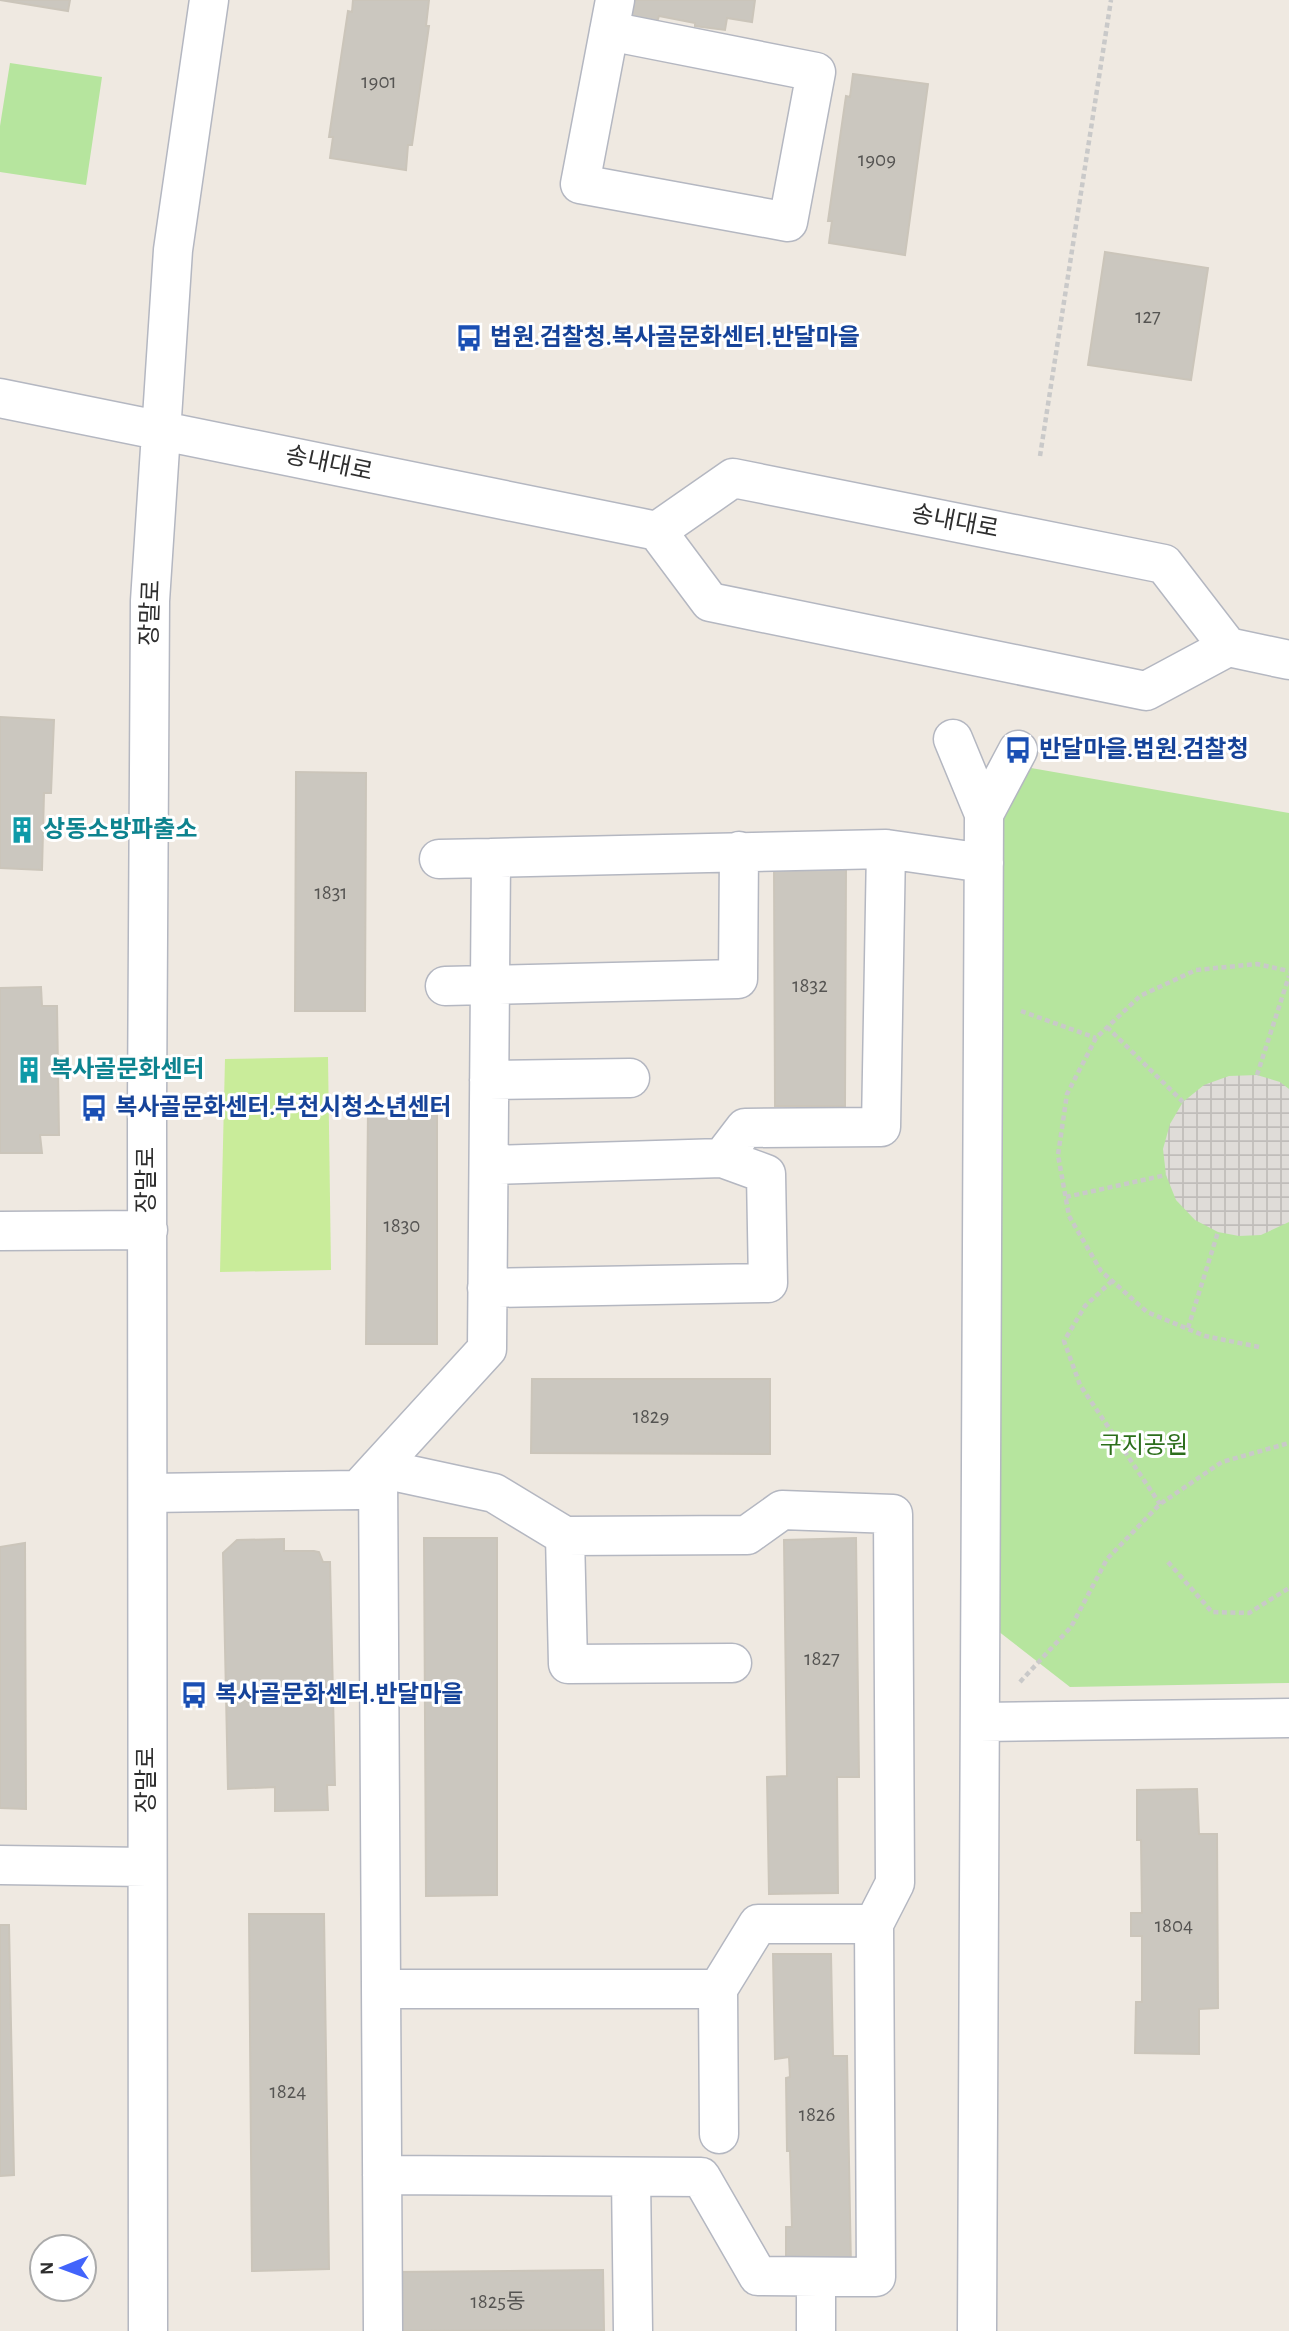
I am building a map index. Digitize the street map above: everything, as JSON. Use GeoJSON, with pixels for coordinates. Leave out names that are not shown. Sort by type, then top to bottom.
{"type":"FeatureCollection","features":[{"type":"Feature","properties":{"kind":"street","name":"장말로"},"geometry":{"type":"LineString","coordinates":[[148,2331],[150,601],[173,250],[209,0]]}},
{"type":"Feature","properties":{"kind":"street"},"geometry":{"type":"LineString","coordinates":[[612,15],[816,72],[788,222],[580,184],[612,15]]}},
{"type":"Feature","properties":{"kind":"street","name":"송내대로"},"geometry":{"type":"LineString","coordinates":[[0,398],[657,531],[733,478],[1164,564],[1228,648]]}},
{"type":"Feature","properties":{"kind":"street"},"geometry":{"type":"LineString","coordinates":[[657,531],[710,602],[1146,691],[1228,648],[1289,660]]}},
{"type":"Feature","properties":{"kind":"street"},"geometry":{"type":"LineString","coordinates":[[953,739],[984,814],[977,2331]]}},
{"type":"Feature","properties":{"kind":"street"},"geometry":{"type":"LineString","coordinates":[[984,814],[1018,750]]}},
{"type":"Feature","properties":{"kind":"street"},"geometry":{"type":"LineString","coordinates":[[439,859],[886,849],[984,863]]}},
{"type":"Feature","properties":{"kind":"street"},"geometry":{"type":"LineString","coordinates":[[722,1158],[745,1128],[881,1127],[886,849]]}},
{"type":"Feature","properties":{"kind":"street"},"geometry":{"type":"LineString","coordinates":[[445,986],[737,979],[739,851]]}},
{"type":"Feature","properties":{"kind":"street"},"geometry":{"type":"LineString","coordinates":[[148,1493],[358,1490],[486,1349],[491,858]]}},
{"type":"Feature","properties":{"kind":"street"},"geometry":{"type":"LineString","coordinates":[[489,1080],[630,1078]]}},
{"type":"Feature","properties":{"kind":"street"},"geometry":{"type":"LineString","coordinates":[[487,1288],[768,1283],[766,1174],[722,1158],[489,1165]]}},
{"type":"Feature","properties":{"kind":"street","name":"장말로"},"geometry":{"type":"LineString","coordinates":[[0,1230],[148,1230]]}},
{"type":"Feature","properties":{"kind":"street"},"geometry":{"type":"LineString","coordinates":[[378,1468],[494,1493],[565,1536],[747,1535],[782,1510],[893,1514],[895,1882],[874,1924],[876,2277],[758,2276],[701,2177],[382,2175]]}},
{"type":"Feature","properties":{"kind":"street"},"geometry":{"type":"LineString","coordinates":[[378,1468],[383,2331]]}},
{"type":"Feature","properties":{"kind":"street"},"geometry":{"type":"LineString","coordinates":[[565,1536],[568,1664],[732,1663]]}},
{"type":"Feature","properties":{"kind":"street"},"geometry":{"type":"LineString","coordinates":[[980,1723],[1289,1718]]}},
{"type":"Feature","properties":{"kind":"street"},"geometry":{"type":"LineString","coordinates":[[0,1865],[148,1867]]}},
{"type":"Feature","properties":{"kind":"street"},"geometry":{"type":"LineString","coordinates":[[719,2134],[718,1989],[758,1924],[874,1924]]}},
{"type":"Feature","properties":{"kind":"street"},"geometry":{"type":"LineString","coordinates":[[382,1989],[718,1989]]}},
{"type":"Feature","properties":{"kind":"street"},"geometry":{"type":"LineString","coordinates":[[631,2176],[633,2331]]}},
{"type":"Feature","properties":{"kind":"street"},"geometry":{"type":"LineString","coordinates":[[816,2277],[816,2331]]}},
{"type":"Feature","properties":{"kind":"path"},"geometry":{"type":"LineString","coordinates":[[1040,456],[1111,0]]}},
{"type":"Feature","properties":{"kind":"path"},"geometry":{"type":"LineString","coordinates":[[1257,1075],[1289,973],[1257,964],[1196,970],[1140,996],[1096,1038],[1067,1094],[1058,1155],[1069,1216],[1101,1271],[1147,1312],[1205,1335],[1259,1347]]}},
{"type":"Feature","properties":{"kind":"path"},"geometry":{"type":"LineString","coordinates":[[984,998],[1096,1038]]}},
{"type":"Feature","properties":{"kind":"path"},"geometry":{"type":"LineString","coordinates":[[1107,1027],[1183,1102]]}},
{"type":"Feature","properties":{"kind":"path"},"geometry":{"type":"LineString","coordinates":[[1066,1197],[1166,1175]]}},
{"type":"Feature","properties":{"kind":"path"},"geometry":{"type":"LineString","coordinates":[[1188,1328],[1218,1232]]}},
{"type":"Feature","properties":{"kind":"path"},"geometry":{"type":"LineString","coordinates":[[1112,1281],[1085,1306],[1064,1340],[1080,1385],[1160,1504]]}},
{"type":"Feature","properties":{"kind":"path"},"geometry":{"type":"LineString","coordinates":[[1028,1674],[1071,1627],[1107,1559],[1160,1504],[1222,1462],[1289,1443]]}},
{"type":"Feature","properties":{"kind":"path"},"geometry":{"type":"LineString","coordinates":[[1168,1562],[1212,1612],[1249,1613],[1289,1588]]}},
{"type":"Feature","properties":{"kind":"green space"},"geometry":{"type":"Polygon","coordinates":[[[10,63],[102,77],[86,185],[0,172],[0,126],[10,63]]]}},
{"type":"Feature","properties":{"kind":"green space","name":"구지공원"},"geometry":{"type":"Polygon","coordinates":[[[1031,768],[1289,813],[1289,1683],[1070,1687],[998,1631],[1003,819],[1031,768]]]}},
{"type":"Feature","properties":{"kind":"green space"},"geometry":{"type":"Polygon","coordinates":[[[328,1057],[331,1270],[220,1272],[225,1059],[328,1057]]]}},
{"type":"Feature","properties":{"kind":"shaded area"},"geometry":{"type":"Polygon","coordinates":[[[1257,1075],[1280,1082],[1289,1089],[1289,1222],[1261,1235],[1239,1236],[1218,1232],[1195,1220],[1176,1200],[1166,1175],[1163,1149],[1170,1124],[1183,1102],[1204,1085],[1229,1076],[1257,1075]]]}},
{"type":"Feature","properties":{"kind":"building"},"geometry":{"type":"Polygon","coordinates":[[[0,0],[70,0],[68,11],[0,0]]]}},
{"type":"Feature","properties":{"kind":"building"},"geometry":{"type":"Polygon","coordinates":[[[353,0],[429,0],[426,26],[429,26],[406,170],[330,158],[333,137],[329,137],[348,11],[352,12],[353,0]]]}},
{"type":"Feature","properties":{"kind":"building"},"geometry":{"type":"Polygon","coordinates":[[[634,0],[755,0],[752,22],[727,18],[725,30],[695,26],[695,23],[659,16],[657,22],[631,17],[634,0]]]}},
{"type":"Feature","properties":{"kind":"building"},"geometry":{"type":"Polygon","coordinates":[[[853,74],[928,84],[905,255],[829,243],[832,221],[828,221],[846,96],[850,97],[853,74]]]}},
{"type":"Feature","properties":{"kind":"building"},"geometry":{"type":"Polygon","coordinates":[[[1105,252],[1208,268],[1191,380],[1088,365],[1105,252]]]}},
{"type":"Feature","properties":{"kind":"building","name":"상동소방파출소"},"geometry":{"type":"Polygon","coordinates":[[[0,717],[54,720],[51,793],[44,793],[42,870],[0,868],[0,717]]]}},
{"type":"Feature","properties":{"kind":"building"},"geometry":{"type":"Polygon","coordinates":[[[296,772],[366,773],[365,1011],[295,1011],[296,772]]]}},
{"type":"Feature","properties":{"kind":"building"},"geometry":{"type":"Polygon","coordinates":[[[774,864],[846,865],[845,1106],[775,1106],[774,864]]]}},
{"type":"Feature","properties":{"kind":"building","name":"복사골문화센터"},"geometry":{"type":"Polygon","coordinates":[[[41,987],[42,1006],[57,1006],[59,1135],[40,1135],[42,1153],[0,1153],[0,988],[41,987]]]}},
{"type":"Feature","properties":{"kind":"building"},"geometry":{"type":"Polygon","coordinates":[[[437,1104],[437,1344],[366,1344],[368,1106],[437,1104]]]}},
{"type":"Feature","properties":{"kind":"building"},"geometry":{"type":"Polygon","coordinates":[[[532,1379],[770,1379],[770,1454],[531,1453],[532,1379]]]}},
{"type":"Feature","properties":{"kind":"building"},"geometry":{"type":"Polygon","coordinates":[[[424,1538],[497,1538],[497,1895],[426,1896],[424,1538]]]}},
{"type":"Feature","properties":{"kind":"building"},"geometry":{"type":"Polygon","coordinates":[[[856,1538],[859,1777],[837,1777],[838,1893],[769,1894],[767,1777],[787,1776],[784,1540],[856,1538]]]}},
{"type":"Feature","properties":{"kind":"building"},"geometry":{"type":"Polygon","coordinates":[[[284,1539],[284,1551],[319,1552],[323,1562],[330,1562],[335,1785],[327,1785],[328,1810],[275,1811],[275,1787],[228,1789],[223,1553],[237,1540],[284,1539]]]}},
{"type":"Feature","properties":{"kind":"building"},"geometry":{"type":"Polygon","coordinates":[[[25,1543],[26,1809],[0,1808],[0,1547],[25,1543]]]}},
{"type":"Feature","properties":{"kind":"building"},"geometry":{"type":"Polygon","coordinates":[[[1197,1789],[1199,1834],[1217,1834],[1218,2008],[1199,2009],[1199,2054],[1135,2053],[1136,2002],[1142,2002],[1142,1936],[1131,1936],[1131,1913],[1142,1913],[1137,1790],[1197,1789]]]}},
{"type":"Feature","properties":{"kind":"building"},"geometry":{"type":"Polygon","coordinates":[[[249,1914],[324,1914],[329,2269],[252,2271],[249,1914]]]}},
{"type":"Feature","properties":{"kind":"building"},"geometry":{"type":"Polygon","coordinates":[[[0,1925],[9,1925],[14,2175],[0,2176],[0,1925]]]}},
{"type":"Feature","properties":{"kind":"building"},"geometry":{"type":"Polygon","coordinates":[[[773,1954],[831,1954],[833,2056],[847,2056],[851,2267],[786,2257],[786,2227],[792,2227],[786,2078],[790,2077],[789,2057],[775,2059],[773,1954]]]}},
{"type":"Feature","properties":{"kind":"building"},"geometry":{"type":"Polygon","coordinates":[[[603,2270],[604,2330],[392,2331],[394,2272],[603,2270]]]}},
{"type":"Feature","properties":{"kind":"place","name":"법원.검찰청.복사골문화센터.반달마을"},"geometry":{"type":"Point","coordinates":[469,338]}},
{"type":"Feature","properties":{"kind":"place","name":"반달마을.법원.검찰청"},"geometry":{"type":"Point","coordinates":[1018,750]}},
{"type":"Feature","properties":{"kind":"place","name":"상동소방파출소"},"geometry":{"type":"Point","coordinates":[22,830]}},
{"type":"Feature","properties":{"kind":"place","name":"복사골문화센터"},"geometry":{"type":"Point","coordinates":[29,1070]}},
{"type":"Feature","properties":{"kind":"place","name":"복사골문화센터.부천시청소년센터"},"geometry":{"type":"Point","coordinates":[94,1108]}},
{"type":"Feature","properties":{"kind":"place","name":"복사골문화센터.반달마을"},"geometry":{"type":"Point","coordinates":[194,1695]}}]}
